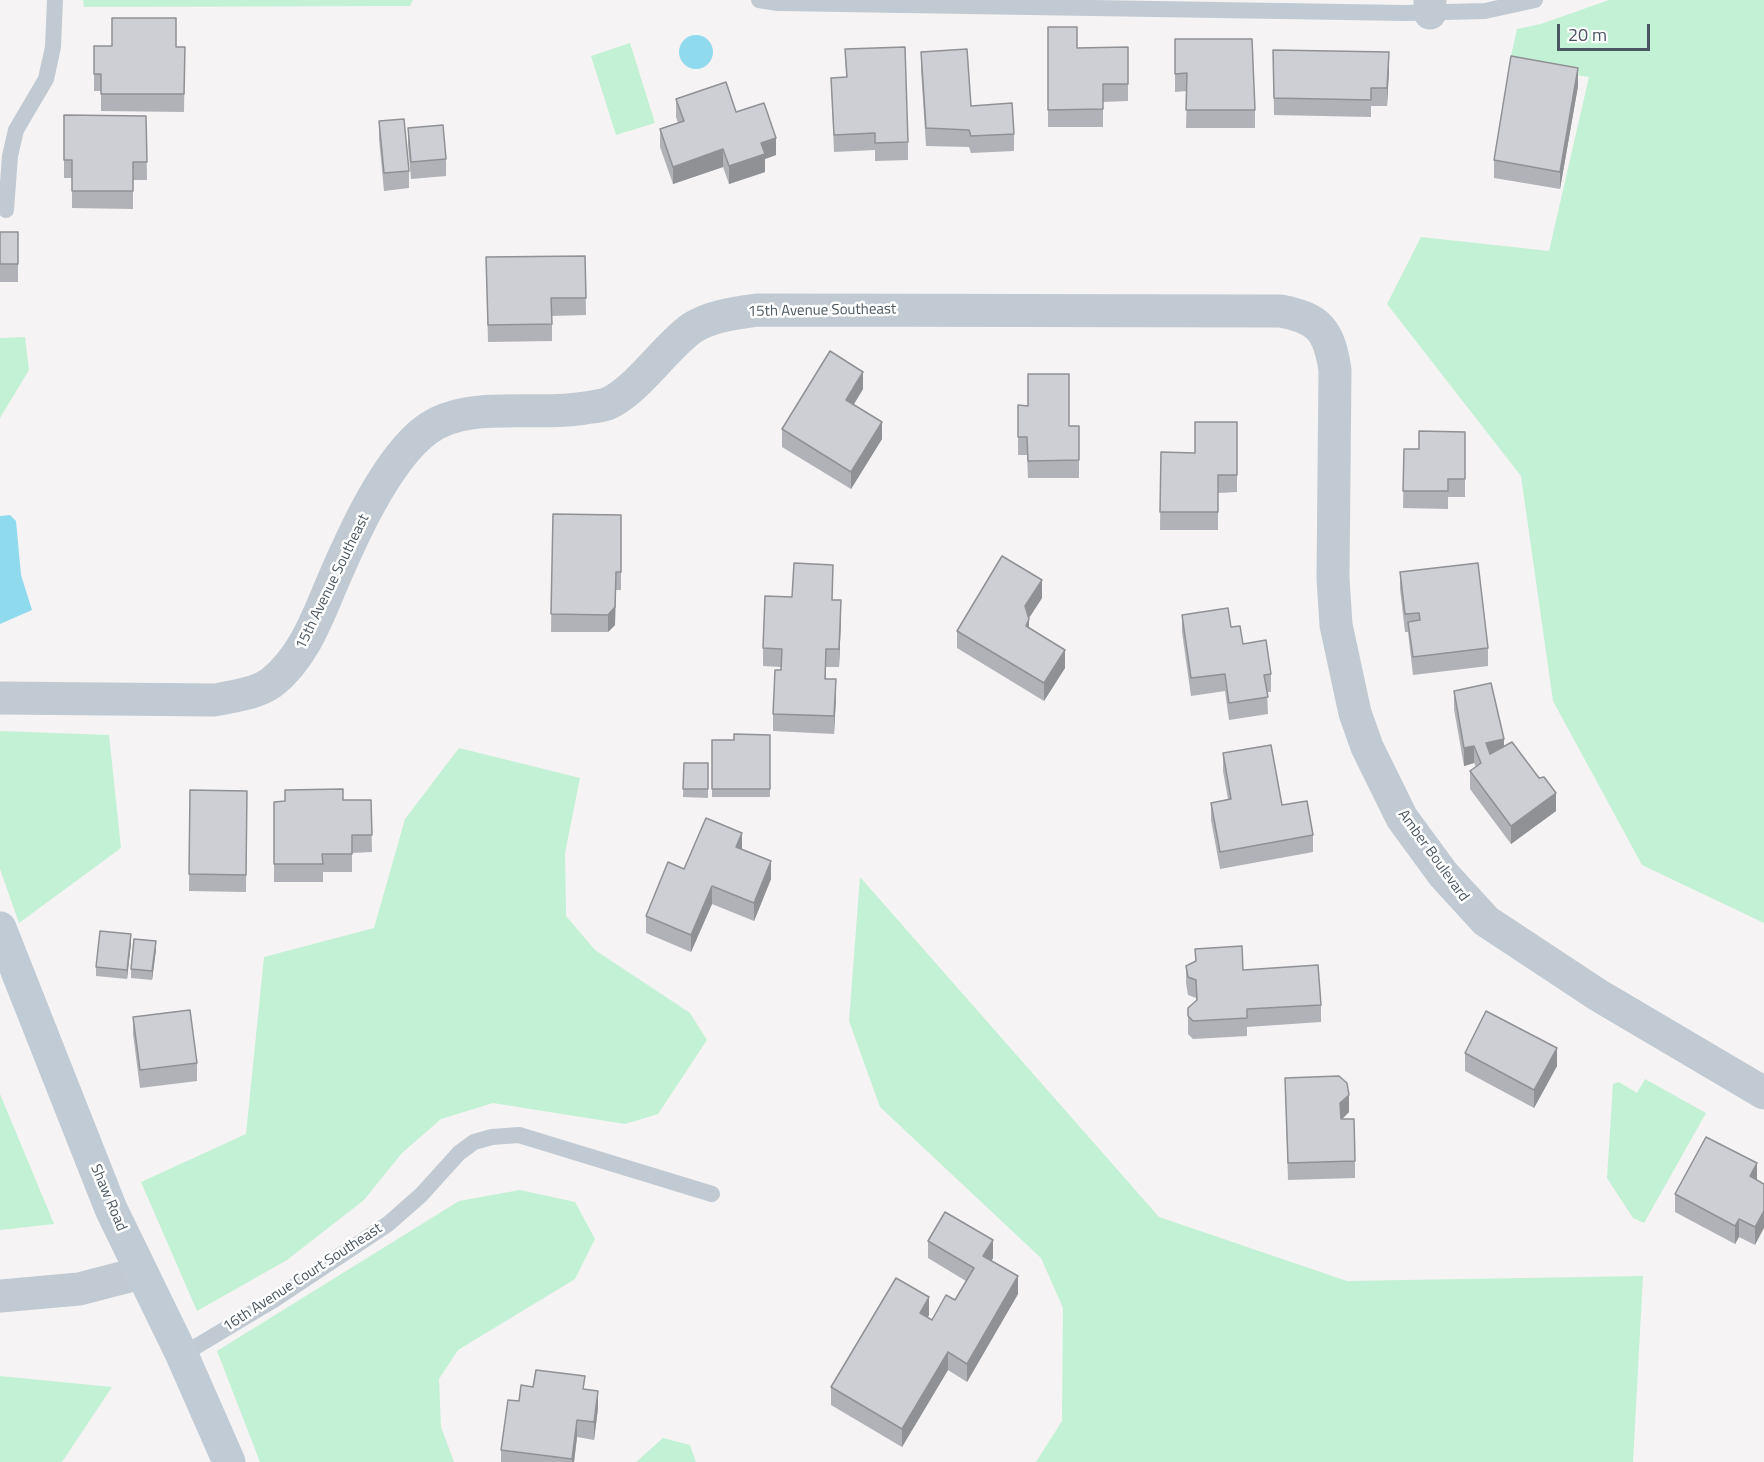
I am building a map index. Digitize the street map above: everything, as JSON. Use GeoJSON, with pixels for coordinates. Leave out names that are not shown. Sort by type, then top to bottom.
{"type":"FeatureCollection","features":[{"type":"Feature","properties":{"kind":"main road","name":"Shaw Road"},"geometry":{"type":"LineString","coordinates":[[0,928],[111,1209],[182,1355],[229,1462]]}},
{"type":"Feature","properties":{"kind":"street","name":"15th Avenue Southeast"},"geometry":{"type":"LineString","coordinates":[[0,698],[215,700],[247,694],[270,684],[293,661],[313,628],[349,544],[402,453],[427,430],[448,418],[467,413],[571,411],[607,404],[627,389],[693,328],[719,316],[757,310],[1280,311],[1311,319],[1320,326]]}},
{"type":"Feature","properties":{"kind":"street","name":"Amber Boulevard"},"geometry":{"type":"LineString","coordinates":[[1320,326],[1332,351],[1335,370],[1333,578],[1336,625],[1355,713],[1367,747],[1402,818],[1443,874],[1486,921],[1598,995],[1764,1094]]}},
{"type":"Feature","properties":{"kind":"street"},"geometry":{"type":"LineString","coordinates":[[0,1296],[80,1289],[141,1273]]}},
{"type":"Feature","properties":{"kind":"lane"},"geometry":{"type":"LineString","coordinates":[[6,210],[10,156],[16,130],[46,79],[53,47],[55,0]]}},
{"type":"Feature","properties":{"kind":"lane"},"geometry":{"type":"LineString","coordinates":[[759,0],[778,3],[1430,6],[1485,11],[1535,0]]}},
{"type":"Feature","properties":{"kind":"lane","name":"16th Avenue Court Southeast"},"geometry":{"type":"LineString","coordinates":[[182,1355],[272,1301],[388,1224],[421,1195],[459,1153],[474,1142],[492,1137],[519,1135],[712,1194]]}},
{"type":"Feature","properties":{"kind":"green space"},"geometry":{"type":"Polygon","coordinates":[[[83,0],[413,0],[410,6],[84,7],[83,0]]]}},
{"type":"Feature","properties":{"kind":"green space"},"geometry":{"type":"Polygon","coordinates":[[[1609,0],[1764,0],[1764,923],[1642,865],[1553,701],[1521,476],[1387,304],[1421,237],[1549,251],[1589,77],[1509,65],[1517,29],[1541,24],[1609,0]]]}},
{"type":"Feature","properties":{"kind":"green space"},"geometry":{"type":"Polygon","coordinates":[[[630,43],[655,123],[616,135],[591,56],[630,43]]]}},
{"type":"Feature","properties":{"kind":"green space"},"geometry":{"type":"Polygon","coordinates":[[[25,337],[29,370],[0,418],[0,338],[25,337]]]}},
{"type":"Feature","properties":{"kind":"green space"},"geometry":{"type":"Polygon","coordinates":[[[0,731],[109,735],[121,848],[19,923],[0,869],[0,731]]]}},
{"type":"Feature","properties":{"kind":"green space"},"geometry":{"type":"Polygon","coordinates":[[[459,748],[580,778],[565,853],[566,916],[595,950],[690,1013],[707,1040],[658,1114],[625,1124],[493,1103],[441,1119],[402,1153],[364,1200],[287,1260],[197,1311],[141,1182],[246,1134],[264,957],[374,928],[405,819],[459,748]]]}},
{"type":"Feature","properties":{"kind":"green space"},"geometry":{"type":"Polygon","coordinates":[[[860,877],[1159,1217],[1347,1281],[1643,1276],[1633,1462],[1036,1462],[1062,1421],[1063,1308],[1041,1258],[880,1107],[849,1021],[860,877]]]}},
{"type":"Feature","properties":{"kind":"green space"},"geometry":{"type":"Polygon","coordinates":[[[1645,1079],[1706,1113],[1644,1223],[1633,1218],[1607,1178],[1613,1084],[1619,1082],[1637,1093],[1645,1079]]]}},
{"type":"Feature","properties":{"kind":"green space"},"geometry":{"type":"Polygon","coordinates":[[[0,1094],[54,1224],[0,1230],[0,1094]]]}},
{"type":"Feature","properties":{"kind":"green space"},"geometry":{"type":"Polygon","coordinates":[[[520,1190],[575,1202],[595,1239],[575,1279],[458,1350],[439,1379],[441,1427],[454,1462],[260,1462],[217,1351],[459,1201],[520,1190]]]}},
{"type":"Feature","properties":{"kind":"green space"},"geometry":{"type":"Polygon","coordinates":[[[0,1376],[112,1387],[62,1462],[0,1462],[0,1376]]]}},
{"type":"Feature","properties":{"kind":"green space"},"geometry":{"type":"Polygon","coordinates":[[[663,1438],[690,1445],[696,1462],[636,1462],[663,1438]]]}},
{"type":"Feature","properties":{"kind":"water"},"geometry":{"type":"Polygon","coordinates":[[[696,35],[708,40],[713,52],[708,64],[696,69],[684,64],[679,52],[684,40],[696,35]]]}},
{"type":"Feature","properties":{"kind":"water"},"geometry":{"type":"Polygon","coordinates":[[[10,515],[16,521],[21,575],[32,610],[0,624],[0,516],[10,515]]]}},
{"type":"Feature","properties":{"kind":"building"},"geometry":{"type":"Polygon","coordinates":[[[112,18],[176,18],[176,47],[185,47],[184,94],[101,94],[101,74],[94,74],[94,46],[112,46],[112,18]]]}},
{"type":"Feature","properties":{"kind":"building"},"geometry":{"type":"Polygon","coordinates":[[[1048,27],[1077,27],[1077,48],[1128,47],[1128,84],[1103,84],[1103,109],[1048,110],[1048,27]]]}},
{"type":"Feature","properties":{"kind":"building"},"geometry":{"type":"Polygon","coordinates":[[[1175,39],[1252,39],[1255,110],[1186,110],[1187,73],[1175,74],[1175,39]]]}},
{"type":"Feature","properties":{"kind":"building"},"geometry":{"type":"Polygon","coordinates":[[[905,47],[908,142],[875,143],[875,133],[834,135],[831,78],[847,77],[845,49],[905,47]]]}},
{"type":"Feature","properties":{"kind":"building"},"geometry":{"type":"Polygon","coordinates":[[[967,49],[971,106],[1012,103],[1014,134],[971,136],[969,130],[926,128],[921,52],[967,49]]]}},
{"type":"Feature","properties":{"kind":"building"},"geometry":{"type":"Polygon","coordinates":[[[1273,50],[1389,52],[1387,88],[1371,88],[1371,100],[1274,98],[1273,50]]]}},
{"type":"Feature","properties":{"kind":"building"},"geometry":{"type":"Polygon","coordinates":[[[1511,56],[1578,68],[1560,172],[1494,160],[1511,56]]]}},
{"type":"Feature","properties":{"kind":"building"},"geometry":{"type":"Polygon","coordinates":[[[726,82],[736,112],[764,103],[776,138],[761,143],[765,154],[729,166],[723,149],[673,167],[660,129],[684,121],[676,99],[726,82]]]}},
{"type":"Feature","properties":{"kind":"building"},"geometry":{"type":"Polygon","coordinates":[[[64,115],[146,116],[147,162],[133,162],[133,191],[72,191],[72,160],[64,160],[64,115]]]}},
{"type":"Feature","properties":{"kind":"building"},"geometry":{"type":"Polygon","coordinates":[[[404,119],[409,171],[384,173],[379,121],[404,119]]]}},
{"type":"Feature","properties":{"kind":"building"},"geometry":{"type":"Polygon","coordinates":[[[443,125],[446,159],[411,162],[408,128],[443,125]]]}},
{"type":"Feature","properties":{"kind":"building"},"geometry":{"type":"Polygon","coordinates":[[[0,232],[18,232],[18,264],[0,264],[0,232]]]}},
{"type":"Feature","properties":{"kind":"building"},"geometry":{"type":"Polygon","coordinates":[[[585,256],[586,298],[551,298],[552,324],[488,325],[486,257],[585,256]]]}},
{"type":"Feature","properties":{"kind":"building"},"geometry":{"type":"Polygon","coordinates":[[[830,351],[863,372],[846,400],[882,422],[851,472],[782,429],[830,351]]]}},
{"type":"Feature","properties":{"kind":"building"},"geometry":{"type":"Polygon","coordinates":[[[1028,374],[1069,374],[1069,426],[1079,426],[1079,460],[1028,461],[1027,437],[1018,437],[1018,405],[1028,406],[1028,374]]]}},
{"type":"Feature","properties":{"kind":"building"},"geometry":{"type":"Polygon","coordinates":[[[1195,422],[1237,422],[1237,475],[1218,475],[1218,512],[1160,512],[1161,452],[1195,453],[1195,422]]]}},
{"type":"Feature","properties":{"kind":"building"},"geometry":{"type":"Polygon","coordinates":[[[1419,431],[1465,432],[1465,479],[1448,479],[1448,491],[1403,491],[1404,449],[1419,449],[1419,431]]]}},
{"type":"Feature","properties":{"kind":"building"},"geometry":{"type":"Polygon","coordinates":[[[553,514],[621,515],[621,572],[616,572],[615,607],[608,615],[551,614],[553,514]]]}},
{"type":"Feature","properties":{"kind":"building"},"geometry":{"type":"Polygon","coordinates":[[[1002,556],[1042,580],[1025,606],[1029,619],[1026,626],[1065,650],[1044,683],[957,631],[1002,556]]]}},
{"type":"Feature","properties":{"kind":"building"},"geometry":{"type":"Polygon","coordinates":[[[794,563],[833,565],[832,600],[841,600],[839,649],[826,649],[825,679],[836,679],[834,716],[773,714],[775,670],[781,670],[782,649],[763,648],[765,596],[792,597],[794,563]]]}},
{"type":"Feature","properties":{"kind":"building"},"geometry":{"type":"Polygon","coordinates":[[[1478,563],[1488,648],[1413,657],[1408,622],[1420,620],[1419,613],[1405,614],[1400,572],[1478,563]]]}},
{"type":"Feature","properties":{"kind":"building"},"geometry":{"type":"Polygon","coordinates":[[[1228,608],[1231,627],[1240,626],[1243,644],[1266,640],[1271,674],[1264,675],[1268,697],[1229,703],[1225,674],[1191,678],[1182,615],[1228,608]]]}},
{"type":"Feature","properties":{"kind":"building"},"geometry":{"type":"Polygon","coordinates":[[[1491,683],[1504,739],[1486,743],[1490,754],[1512,742],[1539,778],[1544,777],[1556,793],[1511,826],[1470,771],[1481,763],[1474,746],[1464,748],[1454,691],[1491,683]]]}},
{"type":"Feature","properties":{"kind":"building"},"geometry":{"type":"Polygon","coordinates":[[[734,734],[770,735],[770,789],[712,789],[712,740],[734,740],[734,734]]]}},
{"type":"Feature","properties":{"kind":"building"},"geometry":{"type":"Polygon","coordinates":[[[1271,745],[1282,805],[1307,801],[1313,835],[1220,852],[1211,803],[1231,799],[1223,753],[1271,745]]]}},
{"type":"Feature","properties":{"kind":"building"},"geometry":{"type":"Polygon","coordinates":[[[684,763],[708,763],[708,789],[683,789],[684,763]]]}},
{"type":"Feature","properties":{"kind":"building"},"geometry":{"type":"Polygon","coordinates":[[[343,789],[343,800],[371,800],[372,835],[352,835],[352,854],[322,854],[323,864],[274,864],[274,802],[285,801],[285,790],[343,789]]]}},
{"type":"Feature","properties":{"kind":"building"},"geometry":{"type":"Polygon","coordinates":[[[190,790],[247,791],[246,875],[189,874],[190,790]]]}},
{"type":"Feature","properties":{"kind":"building"},"geometry":{"type":"Polygon","coordinates":[[[706,818],[742,833],[736,847],[771,861],[754,903],[712,886],[691,935],[646,916],[668,862],[684,869],[706,818]]]}},
{"type":"Feature","properties":{"kind":"building"},"geometry":{"type":"Polygon","coordinates":[[[100,931],[131,934],[127,970],[96,967],[100,931]]]}},
{"type":"Feature","properties":{"kind":"building"},"geometry":{"type":"Polygon","coordinates":[[[134,939],[156,941],[152,971],[131,969],[134,939]]]}},
{"type":"Feature","properties":{"kind":"building"},"geometry":{"type":"Polygon","coordinates":[[[1242,946],[1243,970],[1318,965],[1321,1005],[1247,1009],[1247,1018],[1193,1021],[1188,1016],[1188,1008],[1197,1000],[1196,980],[1188,977],[1186,966],[1196,961],[1195,949],[1242,946]]]}},
{"type":"Feature","properties":{"kind":"building"},"geometry":{"type":"Polygon","coordinates":[[[190,1010],[197,1063],[140,1070],[133,1017],[190,1010]]]}},
{"type":"Feature","properties":{"kind":"building"},"geometry":{"type":"Polygon","coordinates":[[[1486,1011],[1557,1048],[1534,1090],[1465,1053],[1486,1011]]]}},
{"type":"Feature","properties":{"kind":"building"},"geometry":{"type":"Polygon","coordinates":[[[1339,1076],[1347,1083],[1349,1095],[1340,1103],[1341,1119],[1354,1119],[1355,1161],[1288,1163],[1285,1078],[1339,1076]]]}},
{"type":"Feature","properties":{"kind":"building"},"geometry":{"type":"Polygon","coordinates":[[[1706,1137],[1757,1163],[1750,1176],[1764,1184],[1764,1211],[1755,1227],[1739,1219],[1735,1226],[1675,1194],[1706,1137]]]}},
{"type":"Feature","properties":{"kind":"building"},"geometry":{"type":"Polygon","coordinates":[[[945,1212],[993,1240],[983,1256],[1018,1276],[967,1364],[948,1352],[902,1429],[831,1387],[896,1278],[929,1297],[920,1313],[932,1320],[946,1295],[955,1300],[974,1268],[928,1241],[945,1212]]]}},
{"type":"Feature","properties":{"kind":"building"},"geometry":{"type":"Polygon","coordinates":[[[536,1370],[585,1376],[583,1389],[598,1391],[594,1422],[577,1420],[572,1459],[501,1450],[508,1400],[519,1401],[521,1385],[533,1387],[536,1370]]]}}]}
